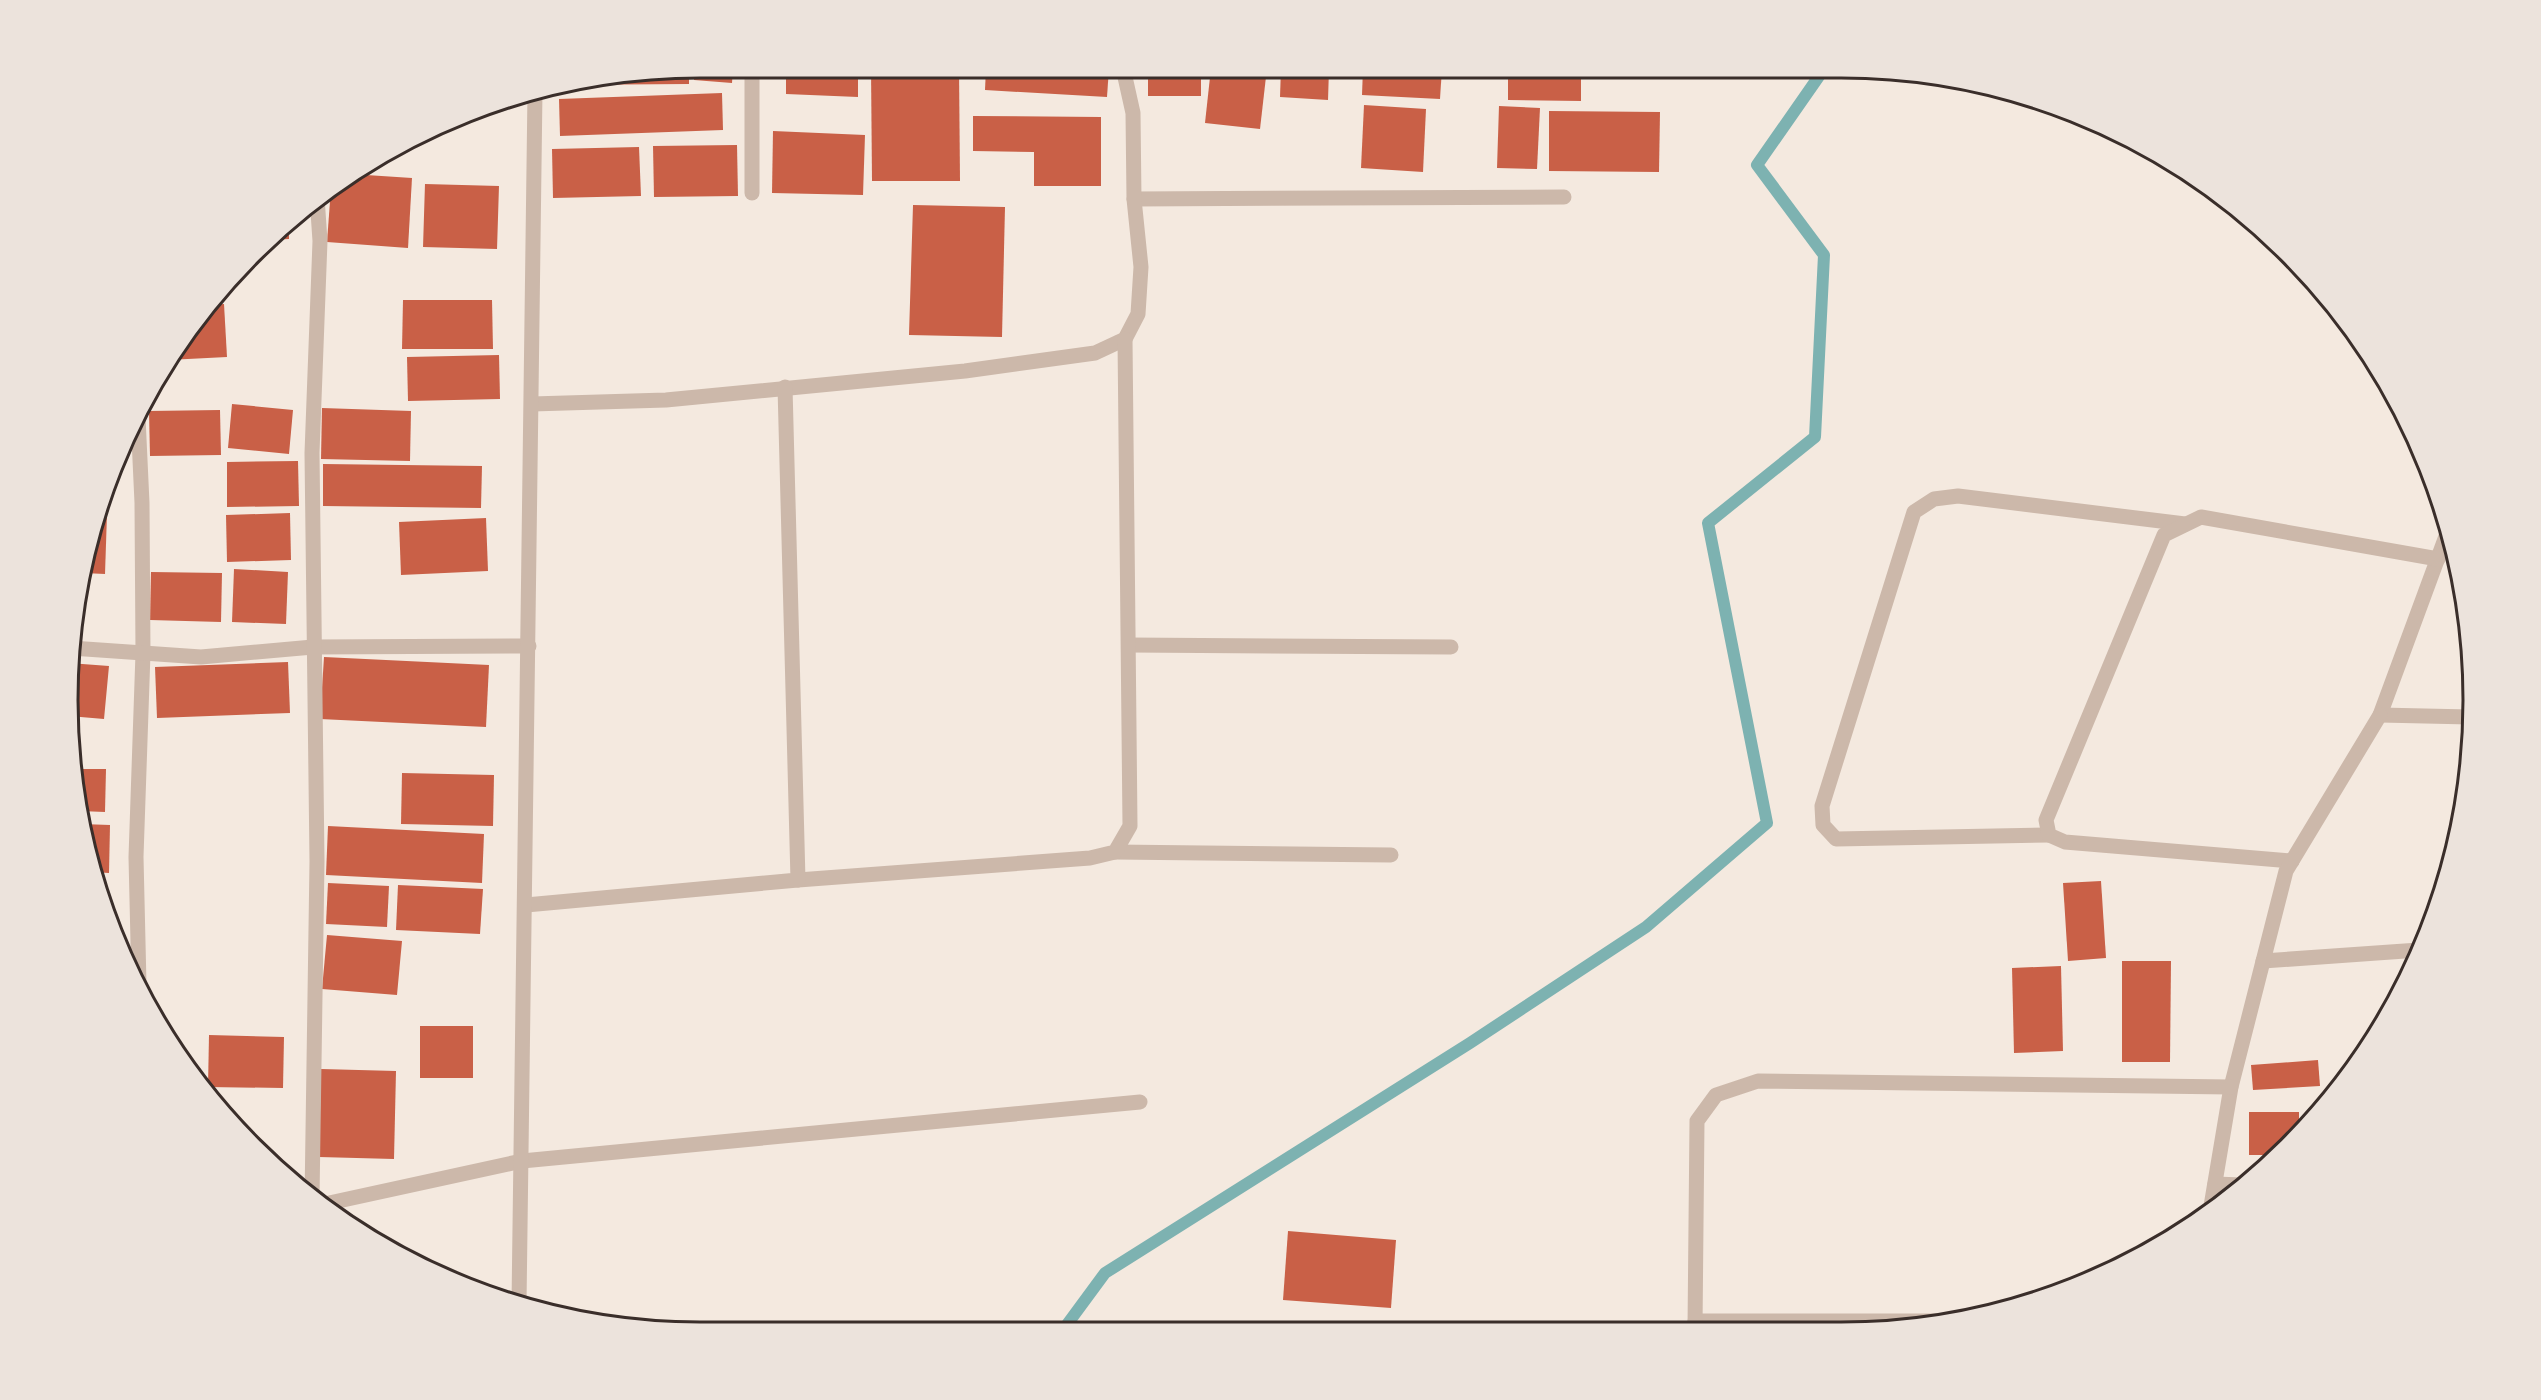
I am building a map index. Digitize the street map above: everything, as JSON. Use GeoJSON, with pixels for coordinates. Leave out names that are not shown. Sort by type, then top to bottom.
{"type":"FeatureCollection","features":[{"type":"Feature","properties":{"kind":"street"},"geometry":{"type":"LineString","coordinates":[[752,78],[752,193]]}},
{"type":"Feature","properties":{"kind":"street"},"geometry":{"type":"LineString","coordinates":[[1115,852],[1130,826],[1125,339],[1138,314],[1141,267],[1134,199],[1133,113],[1125,78]]}},
{"type":"Feature","properties":{"kind":"street"},"geometry":{"type":"LineString","coordinates":[[519,1295],[536,100]]}},
{"type":"Feature","properties":{"kind":"street"},"geometry":{"type":"LineString","coordinates":[[1134,199],[1564,197]]}},
{"type":"Feature","properties":{"kind":"street"},"geometry":{"type":"LineString","coordinates":[[312,1186],[317,861],[312,453],[320,242],[318,210]]}},
{"type":"Feature","properties":{"kind":"street"},"geometry":{"type":"LineString","coordinates":[[532,404],[666,400],[965,371],[1095,353],[1125,339]]}},
{"type":"Feature","properties":{"kind":"street"},"geometry":{"type":"LineString","coordinates":[[785,387],[798,880]]}},
{"type":"Feature","properties":{"kind":"street"},"geometry":{"type":"LineString","coordinates":[[138,966],[136,857],[143,653],[142,503],[139,432]]}},
{"type":"Feature","properties":{"kind":"street"},"geometry":{"type":"LineString","coordinates":[[2186,524],[1958,496],[1934,499],[1914,512],[1822,806],[1823,825],[1836,839],[2049,835],[2065,842],[2292,861]]}},
{"type":"Feature","properties":{"kind":"street"},"geometry":{"type":"LineString","coordinates":[[2049,835],[2046,820],[2164,536],[2201,516],[2438,559]]}},
{"type":"Feature","properties":{"kind":"street"},"geometry":{"type":"LineString","coordinates":[[2212,1199],[2231,1087],[2286,871],[2380,714],[2443,544]]}},
{"type":"Feature","properties":{"kind":"street"},"geometry":{"type":"LineString","coordinates":[[1129,645],[1452,647]]}},
{"type":"Feature","properties":{"kind":"street"},"geometry":{"type":"LineString","coordinates":[[80,649],[201,657],[313,647],[529,646]]}},
{"type":"Feature","properties":{"kind":"street"},"geometry":{"type":"LineString","coordinates":[[2380,714],[2463,717]]}},
{"type":"Feature","properties":{"kind":"street"},"geometry":{"type":"LineString","coordinates":[[526,905],[798,880],[1090,858],[1115,852],[1391,855]]}},
{"type":"Feature","properties":{"kind":"street"},"geometry":{"type":"LineString","coordinates":[[2263,961],[2410,951]]}},
{"type":"Feature","properties":{"kind":"street"},"geometry":{"type":"LineString","coordinates":[[1695,1322],[1697,1121],[1716,1095],[1758,1081],[2231,1087]]}},
{"type":"Feature","properties":{"kind":"street"},"geometry":{"type":"LineString","coordinates":[[333,1202],[522,1161],[1140,1102]]}},
{"type":"Feature","properties":{"kind":"street"},"geometry":{"type":"LineString","coordinates":[[2215,1184],[2230,1185]]}},
{"type":"Feature","properties":{"kind":"building"},"geometry":{"type":"Polygon","coordinates":[[[689,78],[689,84],[610,85],[689,78]]]}},
{"type":"Feature","properties":{"kind":"building"},"geometry":{"type":"Polygon","coordinates":[[[694,78],[732,78],[732,83],[694,80],[694,78]]]}},
{"type":"Feature","properties":{"kind":"building"},"geometry":{"type":"Polygon","coordinates":[[[786,78],[858,78],[858,97],[786,94],[786,78]]]}},
{"type":"Feature","properties":{"kind":"building"},"geometry":{"type":"Polygon","coordinates":[[[871,78],[959,78],[960,181],[872,181],[871,78]]]}},
{"type":"Feature","properties":{"kind":"building"},"geometry":{"type":"Polygon","coordinates":[[[986,78],[1108,78],[1107,97],[985,90],[986,78]]]}},
{"type":"Feature","properties":{"kind":"building"},"geometry":{"type":"Polygon","coordinates":[[[1148,78],[1201,78],[1201,96],[1148,96],[1148,78]]]}},
{"type":"Feature","properties":{"kind":"building"},"geometry":{"type":"Polygon","coordinates":[[[1210,78],[1266,78],[1260,129],[1205,123],[1210,78]]]}},
{"type":"Feature","properties":{"kind":"building"},"geometry":{"type":"Polygon","coordinates":[[[1281,78],[1329,78],[1328,100],[1280,97],[1281,78]]]}},
{"type":"Feature","properties":{"kind":"building"},"geometry":{"type":"Polygon","coordinates":[[[1363,78],[1441,78],[1440,99],[1362,95],[1363,78]]]}},
{"type":"Feature","properties":{"kind":"building"},"geometry":{"type":"Polygon","coordinates":[[[1508,78],[1581,78],[1581,101],[1508,100],[1508,78]]]}},
{"type":"Feature","properties":{"kind":"building"},"geometry":{"type":"Polygon","coordinates":[[[722,93],[723,130],[560,136],[559,99],[722,93]]]}},
{"type":"Feature","properties":{"kind":"building"},"geometry":{"type":"Polygon","coordinates":[[[1364,105],[1426,109],[1423,172],[1361,168],[1364,105]]]}},
{"type":"Feature","properties":{"kind":"building"},"geometry":{"type":"Polygon","coordinates":[[[1499,106],[1540,108],[1537,169],[1497,168],[1499,106]]]}},
{"type":"Feature","properties":{"kind":"building"},"geometry":{"type":"Polygon","coordinates":[[[1549,111],[1660,112],[1659,172],[1549,171],[1549,111]]]}},
{"type":"Feature","properties":{"kind":"building"},"geometry":{"type":"Polygon","coordinates":[[[973,116],[1101,117],[1101,186],[1034,186],[1034,152],[973,151],[973,116]]]}},
{"type":"Feature","properties":{"kind":"building"},"geometry":{"type":"Polygon","coordinates":[[[773,131],[865,135],[863,195],[772,193],[773,131]]]}},
{"type":"Feature","properties":{"kind":"building"},"geometry":{"type":"Polygon","coordinates":[[[737,145],[738,196],[654,197],[653,146],[737,145]]]}},
{"type":"Feature","properties":{"kind":"building"},"geometry":{"type":"Polygon","coordinates":[[[639,147],[641,196],[553,198],[552,149],[639,147]]]}},
{"type":"Feature","properties":{"kind":"building"},"geometry":{"type":"Polygon","coordinates":[[[367,175],[412,178],[408,248],[327,242],[330,200],[367,175]]]}},
{"type":"Feature","properties":{"kind":"building"},"geometry":{"type":"Polygon","coordinates":[[[425,184],[499,186],[497,249],[423,247],[425,184]]]}},
{"type":"Feature","properties":{"kind":"building"},"geometry":{"type":"Polygon","coordinates":[[[913,205],[1005,207],[1002,337],[909,335],[913,205]]]}},
{"type":"Feature","properties":{"kind":"building"},"geometry":{"type":"Polygon","coordinates":[[[403,300],[492,300],[493,349],[402,349],[403,300]]]}},
{"type":"Feature","properties":{"kind":"building"},"geometry":{"type":"Polygon","coordinates":[[[221,304],[224,304],[227,357],[180,359],[207,321],[221,304]]]}},
{"type":"Feature","properties":{"kind":"building"},"geometry":{"type":"Polygon","coordinates":[[[499,355],[500,399],[408,401],[407,357],[499,355]]]}},
{"type":"Feature","properties":{"kind":"building"},"geometry":{"type":"Polygon","coordinates":[[[232,404],[293,410],[289,454],[228,448],[232,404]]]}},
{"type":"Feature","properties":{"kind":"building"},"geometry":{"type":"Polygon","coordinates":[[[322,408],[411,411],[410,461],[321,459],[322,408]]]}},
{"type":"Feature","properties":{"kind":"building"},"geometry":{"type":"Polygon","coordinates":[[[220,410],[221,455],[150,456],[149,411],[220,410]]]}},
{"type":"Feature","properties":{"kind":"building"},"geometry":{"type":"Polygon","coordinates":[[[298,461],[299,506],[227,507],[227,462],[298,461]]]}},
{"type":"Feature","properties":{"kind":"building"},"geometry":{"type":"Polygon","coordinates":[[[323,464],[482,466],[481,508],[323,506],[323,464]]]}},
{"type":"Feature","properties":{"kind":"building"},"geometry":{"type":"Polygon","coordinates":[[[290,513],[291,560],[227,562],[226,515],[290,513]]]}},
{"type":"Feature","properties":{"kind":"building"},"geometry":{"type":"Polygon","coordinates":[[[107,514],[105,574],[91,573],[107,514]]]}},
{"type":"Feature","properties":{"kind":"building"},"geometry":{"type":"Polygon","coordinates":[[[486,518],[488,571],[401,575],[399,522],[486,518]]]}},
{"type":"Feature","properties":{"kind":"building"},"geometry":{"type":"Polygon","coordinates":[[[234,569],[288,572],[286,624],[232,622],[234,569]]]}},
{"type":"Feature","properties":{"kind":"building"},"geometry":{"type":"Polygon","coordinates":[[[151,572],[222,573],[221,622],[150,620],[151,572]]]}},
{"type":"Feature","properties":{"kind":"building"},"geometry":{"type":"Polygon","coordinates":[[[324,657],[489,665],[486,727],[320,719],[324,657]]]}},
{"type":"Feature","properties":{"kind":"building"},"geometry":{"type":"Polygon","coordinates":[[[288,662],[290,713],[157,718],[155,667],[288,662]]]}},
{"type":"Feature","properties":{"kind":"building"},"geometry":{"type":"Polygon","coordinates":[[[79,664],[109,666],[104,719],[78,717],[79,664]]]}},
{"type":"Feature","properties":{"kind":"building"},"geometry":{"type":"Polygon","coordinates":[[[82,769],[106,769],[105,812],[88,811],[82,769]]]}},
{"type":"Feature","properties":{"kind":"building"},"geometry":{"type":"Polygon","coordinates":[[[402,773],[494,775],[493,826],[401,824],[402,773]]]}},
{"type":"Feature","properties":{"kind":"building"},"geometry":{"type":"Polygon","coordinates":[[[91,824],[110,825],[109,873],[103,873],[91,824]]]}},
{"type":"Feature","properties":{"kind":"building"},"geometry":{"type":"Polygon","coordinates":[[[328,826],[484,834],[482,883],[326,875],[328,826]]]}},
{"type":"Feature","properties":{"kind":"building"},"geometry":{"type":"Polygon","coordinates":[[[2101,881],[2106,958],[2068,961],[2063,883],[2101,881]]]}},
{"type":"Feature","properties":{"kind":"building"},"geometry":{"type":"Polygon","coordinates":[[[328,883],[389,886],[387,927],[326,924],[328,883]]]}},
{"type":"Feature","properties":{"kind":"building"},"geometry":{"type":"Polygon","coordinates":[[[398,885],[483,889],[480,934],[396,930],[398,885]]]}},
{"type":"Feature","properties":{"kind":"building"},"geometry":{"type":"Polygon","coordinates":[[[327,935],[402,941],[397,995],[322,989],[327,935]]]}},
{"type":"Feature","properties":{"kind":"building"},"geometry":{"type":"Polygon","coordinates":[[[2122,961],[2171,961],[2170,1062],[2122,1062],[2122,961]]]}},
{"type":"Feature","properties":{"kind":"building"},"geometry":{"type":"Polygon","coordinates":[[[2061,966],[2063,1051],[2014,1053],[2012,968],[2061,966]]]}},
{"type":"Feature","properties":{"kind":"building"},"geometry":{"type":"Polygon","coordinates":[[[420,1026],[473,1026],[473,1078],[420,1078],[420,1026]]]}},
{"type":"Feature","properties":{"kind":"building"},"geometry":{"type":"Polygon","coordinates":[[[209,1035],[284,1037],[283,1088],[214,1087],[208,1080],[209,1035]]]}},
{"type":"Feature","properties":{"kind":"building"},"geometry":{"type":"Polygon","coordinates":[[[2318,1060],[2320,1086],[2253,1090],[2251,1065],[2318,1060]]]}},
{"type":"Feature","properties":{"kind":"building"},"geometry":{"type":"Polygon","coordinates":[[[321,1069],[396,1071],[394,1159],[319,1157],[321,1069]]]}},
{"type":"Feature","properties":{"kind":"building"},"geometry":{"type":"Polygon","coordinates":[[[2249,1112],[2299,1112],[2299,1121],[2265,1155],[2249,1155],[2249,1112]]]}},
{"type":"Feature","properties":{"kind":"building"},"geometry":{"type":"Polygon","coordinates":[[[1288,1231],[1396,1240],[1391,1308],[1283,1300],[1288,1231]]]}},
{"type":"Feature","properties":{"kind":"waterway"},"geometry":{"type":"LineString","coordinates":[[1069,1322],[1105,1273],[1470,1043],[1646,927],[1767,823],[1708,523],[1815,437],[1824,255],[1757,165],[1818,78]]}}]}
